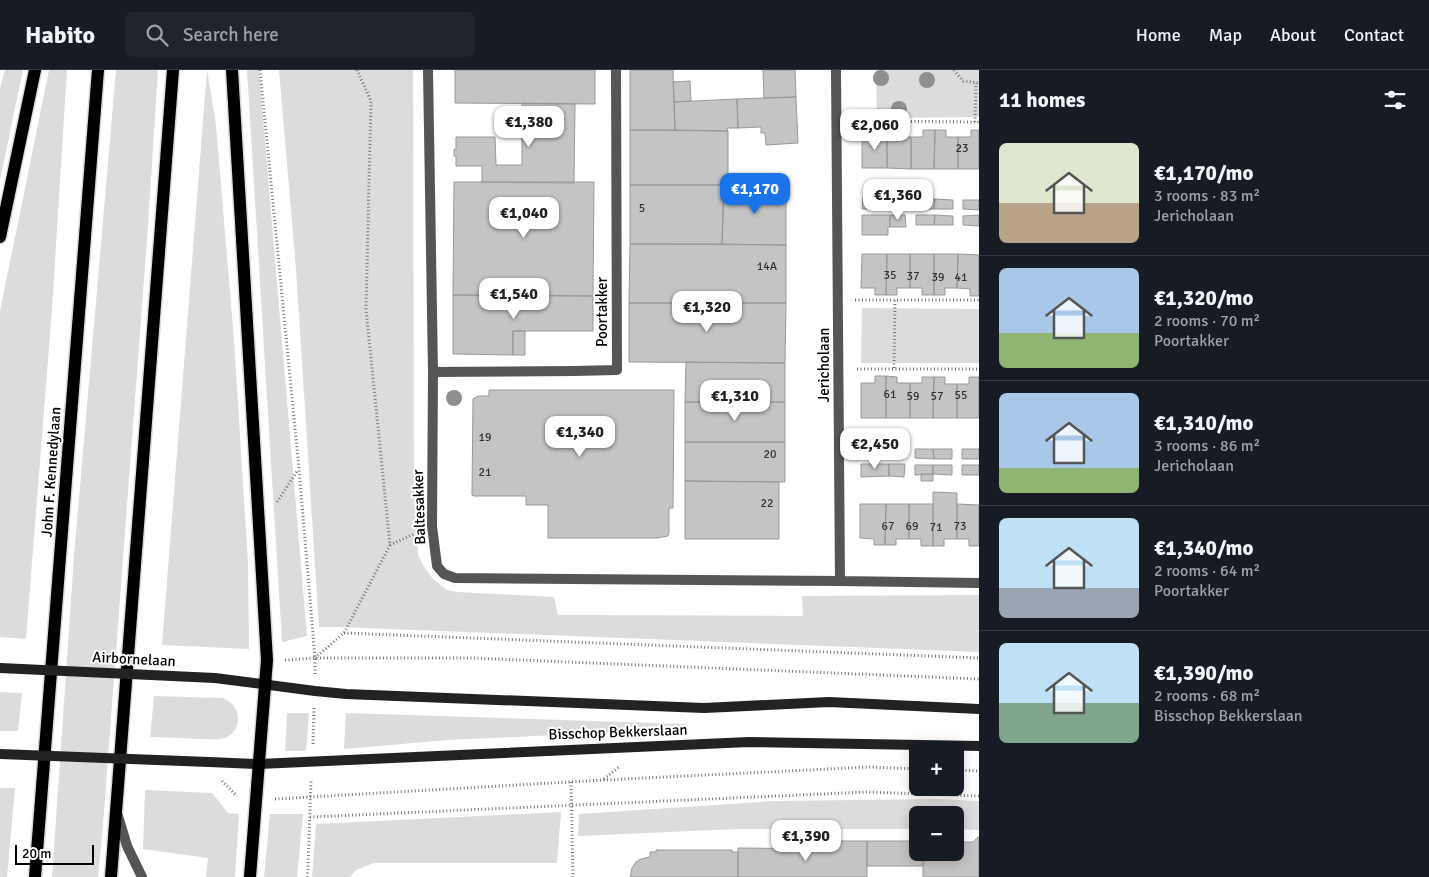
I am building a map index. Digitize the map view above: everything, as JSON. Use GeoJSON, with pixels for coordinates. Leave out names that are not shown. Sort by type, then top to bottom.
{"type":"FeatureCollection","features":[{"type":"Feature","properties":{"kind":"main road"},"geometry":{"type":"LineString","coordinates":[[0,237],[35,70]]}},
{"type":"Feature","properties":{"kind":"main road","name":"John F. Kennedylaan"},"geometry":{"type":"LineString","coordinates":[[35,877],[98,70]]}},
{"type":"Feature","properties":{"kind":"main road"},"geometry":{"type":"LineString","coordinates":[[111,877],[173,70]]}},
{"type":"Feature","properties":{"kind":"main road"},"geometry":{"type":"LineString","coordinates":[[232,70],[267,660],[250,877]]}},
{"type":"Feature","properties":{"kind":"main road","name":"Airbornelaan"},"geometry":{"type":"LineString","coordinates":[[0,668],[215,678],[266,684]]}},
{"type":"Feature","properties":{"kind":"main road","name":"Bisschop Bekkerslaan"},"geometry":{"type":"LineString","coordinates":[[266,684],[315,691],[704,708],[829,702],[979,709]]}},
{"type":"Feature","properties":{"kind":"main road","name":"Bisschop Bekkerslaan"},"geometry":{"type":"LineString","coordinates":[[259,764],[749,742],[979,746]]}},
{"type":"Feature","properties":{"kind":"main road"},"geometry":{"type":"LineString","coordinates":[[0,754],[259,764]]}},
{"type":"Feature","properties":{"kind":"street","name":"Baltesakker"},"geometry":{"type":"LineString","coordinates":[[428,70],[432,526],[437,566],[444,574],[454,578],[840,581]]}},
{"type":"Feature","properties":{"kind":"street","name":"Poortakker"},"geometry":{"type":"LineString","coordinates":[[432,372],[617,370],[616,70]]}},
{"type":"Feature","properties":{"kind":"street","name":"Jericholaan"},"geometry":{"type":"LineString","coordinates":[[836,70],[840,581]]}},
{"type":"Feature","properties":{"kind":"street"},"geometry":{"type":"LineString","coordinates":[[840,581],[979,583]]}},
{"type":"Feature","properties":{"kind":"street"},"geometry":{"type":"LineString","coordinates":[[116,810],[127,846],[142,877]]}},
{"type":"Feature","properties":{"kind":"path"},"geometry":{"type":"LineString","coordinates":[[260,70],[299,469],[315,658],[312,761]]}},
{"type":"Feature","properties":{"kind":"path"},"geometry":{"type":"LineString","coordinates":[[315,658],[344,633],[390,545],[366,309],[371,101],[357,70]]}},
{"type":"Feature","properties":{"kind":"path"},"geometry":{"type":"LineString","coordinates":[[837,121],[977,122],[977,83],[963,81],[954,70]]}},
{"type":"Feature","properties":{"kind":"path"},"geometry":{"type":"LineString","coordinates":[[894,368],[895,299]]}},
{"type":"Feature","properties":{"kind":"path"},"geometry":{"type":"LineString","coordinates":[[838,300],[979,300]]}},
{"type":"Feature","properties":{"kind":"path"},"geometry":{"type":"LineString","coordinates":[[839,369],[979,369]]}},
{"type":"Feature","properties":{"kind":"path"},"geometry":{"type":"LineString","coordinates":[[390,545],[432,526]]}},
{"type":"Feature","properties":{"kind":"path"},"geometry":{"type":"LineString","coordinates":[[344,633],[979,658]]}},
{"type":"Feature","properties":{"kind":"path"},"geometry":{"type":"LineString","coordinates":[[315,658],[470,658],[979,679]]}},
{"type":"Feature","properties":{"kind":"path"},"geometry":{"type":"LineString","coordinates":[[307,877],[311,798],[571,782],[870,767],[909,769]]}},
{"type":"Feature","properties":{"kind":"path"},"geometry":{"type":"LineString","coordinates":[[964,770],[979,771]]}},
{"type":"Feature","properties":{"kind":"path"},"geometry":{"type":"LineString","coordinates":[[571,782],[573,877]]}},
{"type":"Feature","properties":{"kind":"path"},"geometry":{"type":"LineString","coordinates":[[310,817],[866,792],[979,796]]}},
{"type":"Feature","properties":{"kind":"shaded area"},"geometry":{"type":"Polygon","coordinates":[[[5,70],[23,70],[0,180],[0,89],[5,70]]]}},
{"type":"Feature","properties":{"kind":"shaded area"},"geometry":{"type":"Polygon","coordinates":[[[49,70],[67,70],[52,309],[26,639],[0,637],[0,311],[49,70]]]}},
{"type":"Feature","properties":{"kind":"shaded area"},"geometry":{"type":"Polygon","coordinates":[[[116,70],[158,70],[103,825],[98,877],[52,877],[74,556],[116,70]]]}},
{"type":"Feature","properties":{"kind":"shaded area"},"geometry":{"type":"Polygon","coordinates":[[[207,70],[216,125],[234,340],[248,564],[249,649],[162,645],[207,70]]]}},
{"type":"Feature","properties":{"kind":"shaded area"},"geometry":{"type":"Polygon","coordinates":[[[247,70],[259,70],[307,636],[282,642],[247,70]]]}},
{"type":"Feature","properties":{"kind":"shaded area"},"geometry":{"type":"Polygon","coordinates":[[[279,70],[413,70],[414,496],[418,555],[433,579],[447,590],[458,592],[554,597],[558,615],[803,616],[802,596],[979,595],[979,652],[319,627],[296,269],[279,70]]]}},
{"type":"Feature","properties":{"kind":"shaded area"},"geometry":{"type":"Polygon","coordinates":[[[876,70],[979,70],[979,117],[877,118],[876,70]]]}},
{"type":"Feature","properties":{"kind":"shaded area"},"geometry":{"type":"Polygon","coordinates":[[[862,308],[979,309],[979,363],[861,363],[862,308]]]}},
{"type":"Feature","properties":{"kind":"shaded area"},"geometry":{"type":"Polygon","coordinates":[[[0,692],[22,693],[18,731],[0,731],[0,692]]]}},
{"type":"Feature","properties":{"kind":"shaded area"},"geometry":{"type":"Polygon","coordinates":[[[154,696],[223,698],[236,709],[238,715],[237,726],[231,734],[221,739],[150,737],[154,696]]]}},
{"type":"Feature","properties":{"kind":"shaded area"},"geometry":{"type":"Polygon","coordinates":[[[287,713],[309,713],[306,751],[285,751],[287,713]]]}},
{"type":"Feature","properties":{"kind":"shaded area"},"geometry":{"type":"Polygon","coordinates":[[[346,713],[685,724],[686,729],[448,740],[344,749],[346,713]]]}},
{"type":"Feature","properties":{"kind":"shaded area"},"geometry":{"type":"Polygon","coordinates":[[[0,788],[15,788],[7,877],[0,877],[0,788]]]}},
{"type":"Feature","properties":{"kind":"shaded area"},"geometry":{"type":"Polygon","coordinates":[[[145,790],[212,793],[228,813],[239,814],[235,877],[206,877],[208,858],[143,849],[145,790]]]}},
{"type":"Feature","properties":{"kind":"shaded area"},"geometry":{"type":"Polygon","coordinates":[[[939,799],[979,801],[979,830],[964,829],[964,806],[909,806],[909,829],[737,829],[578,836],[579,814],[774,801],[939,799]]]}},
{"type":"Feature","properties":{"kind":"shaded area"},"geometry":{"type":"Polygon","coordinates":[[[561,812],[557,863],[374,863],[356,870],[350,877],[312,877],[316,824],[561,812]]]}},
{"type":"Feature","properties":{"kind":"shaded area"},"geometry":{"type":"Polygon","coordinates":[[[270,814],[303,814],[297,877],[264,877],[270,814]]]}},
{"type":"Feature","properties":{"kind":"building"},"geometry":{"type":"Polygon","coordinates":[[[455,70],[595,70],[595,104],[455,103],[455,70]]]}},
{"type":"Feature","properties":{"kind":"building"},"geometry":{"type":"Polygon","coordinates":[[[630,70],[673,70],[675,130],[630,130],[630,70]]]}},
{"type":"Feature","properties":{"kind":"building"},"geometry":{"type":"Polygon","coordinates":[[[763,70],[795,70],[796,97],[764,98],[763,70]]]}},
{"type":"Feature","properties":{"kind":"building"},"geometry":{"type":"Polygon","coordinates":[[[690,81],[691,101],[674,102],[673,82],[690,81]]]}},
{"type":"Feature","properties":{"kind":"building"},"geometry":{"type":"Polygon","coordinates":[[[796,97],[798,143],[766,145],[765,133],[761,133],[761,127],[738,128],[737,99],[796,97]]]}},
{"type":"Feature","properties":{"kind":"building"},"geometry":{"type":"Polygon","coordinates":[[[737,99],[738,128],[727,128],[728,131],[675,130],[674,102],[737,99]]]}},
{"type":"Feature","properties":{"kind":"building"},"geometry":{"type":"Polygon","coordinates":[[[522,103],[575,104],[574,183],[482,182],[482,166],[456,166],[454,149],[456,150],[456,137],[495,137],[496,165],[522,165],[522,103]]]}},
{"type":"Feature","properties":{"kind":"building"},"geometry":{"type":"Polygon","coordinates":[[[630,130],[728,131],[728,185],[630,185],[630,130]]]}},
{"type":"Feature","properties":{"kind":"building"},"geometry":{"type":"Polygon","coordinates":[[[876,130],[887,130],[887,168],[862,168],[862,137],[876,136],[876,130]]]}},
{"type":"Feature","properties":{"kind":"building"},"geometry":{"type":"Polygon","coordinates":[[[887,130],[898,130],[898,137],[911,137],[911,169],[887,168],[887,130]]]}},
{"type":"Feature","properties":{"kind":"building"},"geometry":{"type":"Polygon","coordinates":[[[923,130],[935,130],[934,169],[911,169],[911,137],[923,137],[923,130]]]}},
{"type":"Feature","properties":{"kind":"building"},"geometry":{"type":"Polygon","coordinates":[[[935,130],[946,130],[946,137],[958,137],[958,169],[934,169],[935,130]]]}},
{"type":"Feature","properties":{"kind":"building"},"geometry":{"type":"Polygon","coordinates":[[[971,130],[979,130],[979,169],[958,169],[958,137],[971,137],[971,130]]]}},
{"type":"Feature","properties":{"kind":"building"},"geometry":{"type":"Polygon","coordinates":[[[454,182],[594,182],[593,296],[453,295],[454,182]]]}},
{"type":"Feature","properties":{"kind":"building"},"geometry":{"type":"Polygon","coordinates":[[[630,185],[724,185],[722,244],[630,244],[630,185]]]}},
{"type":"Feature","properties":{"kind":"building"},"geometry":{"type":"Polygon","coordinates":[[[724,185],[786,185],[786,245],[722,244],[724,185]]]}},
{"type":"Feature","properties":{"kind":"building"},"geometry":{"type":"Polygon","coordinates":[[[863,197],[890,197],[890,209],[862,209],[863,197]]]}},
{"type":"Feature","properties":{"kind":"building"},"geometry":{"type":"Polygon","coordinates":[[[890,197],[906,197],[906,209],[890,209],[890,197]]]}},
{"type":"Feature","properties":{"kind":"building"},"geometry":{"type":"Polygon","coordinates":[[[916,199],[935,199],[934,209],[916,209],[916,199]]]}},
{"type":"Feature","properties":{"kind":"building"},"geometry":{"type":"Polygon","coordinates":[[[935,199],[953,200],[953,209],[934,209],[935,199]]]}},
{"type":"Feature","properties":{"kind":"building"},"geometry":{"type":"Polygon","coordinates":[[[963,200],[979,200],[979,210],[963,209],[963,200]]]}},
{"type":"Feature","properties":{"kind":"building"},"geometry":{"type":"Polygon","coordinates":[[[862,215],[890,215],[888,235],[862,235],[862,215]]]}},
{"type":"Feature","properties":{"kind":"building"},"geometry":{"type":"Polygon","coordinates":[[[890,215],[905,215],[906,227],[890,227],[890,215]]]}},
{"type":"Feature","properties":{"kind":"building"},"geometry":{"type":"Polygon","coordinates":[[[916,215],[935,215],[934,225],[916,225],[916,215]]]}},
{"type":"Feature","properties":{"kind":"building"},"geometry":{"type":"Polygon","coordinates":[[[935,215],[953,216],[953,225],[934,225],[935,215]]]}},
{"type":"Feature","properties":{"kind":"building"},"geometry":{"type":"Polygon","coordinates":[[[979,215],[979,226],[963,225],[963,216],[979,215]]]}},
{"type":"Feature","properties":{"kind":"building"},"geometry":{"type":"Polygon","coordinates":[[[630,244],[786,245],[786,303],[629,303],[630,244]]]}},
{"type":"Feature","properties":{"kind":"building"},"geometry":{"type":"Polygon","coordinates":[[[862,254],[887,254],[886,295],[875,295],[875,288],[861,288],[862,254]]]}},
{"type":"Feature","properties":{"kind":"building"},"geometry":{"type":"Polygon","coordinates":[[[887,254],[910,254],[910,288],[897,288],[897,295],[886,295],[887,254]]]}},
{"type":"Feature","properties":{"kind":"building"},"geometry":{"type":"Polygon","coordinates":[[[910,254],[934,254],[934,295],[922,295],[922,288],[910,288],[910,254]]]}},
{"type":"Feature","properties":{"kind":"building"},"geometry":{"type":"Polygon","coordinates":[[[934,254],[958,254],[957,288],[945,288],[945,295],[934,295],[934,254]]]}},
{"type":"Feature","properties":{"kind":"building"},"geometry":{"type":"Polygon","coordinates":[[[958,254],[979,255],[979,296],[970,296],[970,289],[957,288],[958,254]]]}},
{"type":"Feature","properties":{"kind":"building"},"geometry":{"type":"Polygon","coordinates":[[[453,295],[593,296],[593,331],[513,331],[513,355],[453,354],[453,295]]]}},
{"type":"Feature","properties":{"kind":"building"},"geometry":{"type":"Polygon","coordinates":[[[629,303],[786,303],[785,363],[629,362],[629,303]]]}},
{"type":"Feature","properties":{"kind":"building"},"geometry":{"type":"Polygon","coordinates":[[[513,331],[525,331],[525,355],[513,355],[513,331]]]}},
{"type":"Feature","properties":{"kind":"building"},"geometry":{"type":"Polygon","coordinates":[[[686,362],[785,363],[785,402],[685,402],[686,362]]]}},
{"type":"Feature","properties":{"kind":"building"},"geometry":{"type":"Polygon","coordinates":[[[875,376],[886,376],[886,418],[861,418],[861,383],[875,383],[875,376]]]}},
{"type":"Feature","properties":{"kind":"building"},"geometry":{"type":"Polygon","coordinates":[[[886,376],[897,377],[897,383],[910,383],[910,418],[886,418],[886,376]]]}},
{"type":"Feature","properties":{"kind":"building"},"geometry":{"type":"Polygon","coordinates":[[[922,377],[934,377],[933,418],[910,418],[910,383],[922,383],[922,377]]]}},
{"type":"Feature","properties":{"kind":"building"},"geometry":{"type":"Polygon","coordinates":[[[934,377],[945,377],[945,384],[957,384],[957,418],[933,418],[934,377]]]}},
{"type":"Feature","properties":{"kind":"building"},"geometry":{"type":"Polygon","coordinates":[[[969,377],[979,377],[979,418],[957,418],[957,384],[969,384],[969,377]]]}},
{"type":"Feature","properties":{"kind":"building"},"geometry":{"type":"Polygon","coordinates":[[[489,390],[674,390],[673,508],[669,508],[668,536],[657,538],[548,538],[548,505],[526,505],[526,496],[472,495],[473,399],[478,396],[489,396],[489,390]]]}},
{"type":"Feature","properties":{"kind":"building"},"geometry":{"type":"Polygon","coordinates":[[[685,402],[785,402],[785,442],[685,442],[685,402]]]}},
{"type":"Feature","properties":{"kind":"building"},"geometry":{"type":"Polygon","coordinates":[[[685,442],[785,442],[785,482],[685,481],[685,442]]]}},
{"type":"Feature","properties":{"kind":"building"},"geometry":{"type":"Polygon","coordinates":[[[861,446],[889,446],[889,458],[861,458],[861,446]]]}},
{"type":"Feature","properties":{"kind":"building"},"geometry":{"type":"Polygon","coordinates":[[[889,446],[905,446],[905,458],[889,458],[889,446]]]}},
{"type":"Feature","properties":{"kind":"building"},"geometry":{"type":"Polygon","coordinates":[[[915,449],[933,449],[934,459],[915,458],[915,449]]]}},
{"type":"Feature","properties":{"kind":"building"},"geometry":{"type":"Polygon","coordinates":[[[933,449],[952,449],[952,459],[934,459],[933,449]]]}},
{"type":"Feature","properties":{"kind":"building"},"geometry":{"type":"Polygon","coordinates":[[[962,449],[979,449],[979,459],[962,459],[962,449]]]}},
{"type":"Feature","properties":{"kind":"building"},"geometry":{"type":"Polygon","coordinates":[[[861,464],[889,464],[889,476],[861,477],[861,464]]]}},
{"type":"Feature","properties":{"kind":"building"},"geometry":{"type":"Polygon","coordinates":[[[889,464],[905,464],[904,477],[889,476],[889,464]]]}},
{"type":"Feature","properties":{"kind":"building"},"geometry":{"type":"Polygon","coordinates":[[[915,465],[933,465],[933,474],[915,475],[915,465]]]}},
{"type":"Feature","properties":{"kind":"building"},"geometry":{"type":"Polygon","coordinates":[[[933,465],[952,465],[952,475],[933,474],[933,465]]]}},
{"type":"Feature","properties":{"kind":"building"},"geometry":{"type":"Polygon","coordinates":[[[962,465],[979,465],[979,475],[962,475],[962,465]]]}},
{"type":"Feature","properties":{"kind":"building"},"geometry":{"type":"Polygon","coordinates":[[[921,474],[933,474],[933,481],[921,481],[921,474]]]}},
{"type":"Feature","properties":{"kind":"building"},"geometry":{"type":"Polygon","coordinates":[[[685,481],[779,482],[779,539],[685,539],[685,481]]]}},
{"type":"Feature","properties":{"kind":"building"},"geometry":{"type":"Polygon","coordinates":[[[933,492],[957,493],[957,539],[944,539],[944,546],[933,546],[933,492]]]}},
{"type":"Feature","properties":{"kind":"building"},"geometry":{"type":"Polygon","coordinates":[[[860,504],[886,504],[885,545],[874,545],[874,539],[860,538],[860,504]]]}},
{"type":"Feature","properties":{"kind":"building"},"geometry":{"type":"Polygon","coordinates":[[[886,504],[909,504],[909,539],[896,539],[896,545],[885,545],[886,504]]]}},
{"type":"Feature","properties":{"kind":"building"},"geometry":{"type":"Polygon","coordinates":[[[909,504],[933,504],[933,546],[921,546],[921,539],[909,539],[909,504]]]}},
{"type":"Feature","properties":{"kind":"building"},"geometry":{"type":"Polygon","coordinates":[[[957,504],[979,505],[979,546],[969,546],[969,539],[957,539],[957,504]]]}},
{"type":"Feature","properties":{"kind":"building"},"geometry":{"type":"Polygon","coordinates":[[[979,837],[979,877],[923,877],[923,861],[964,861],[964,842],[973,842],[979,837]]]}},
{"type":"Feature","properties":{"kind":"building"},"geometry":{"type":"Polygon","coordinates":[[[831,841],[867,841],[867,877],[738,877],[738,848],[830,849],[831,841]]]}},
{"type":"Feature","properties":{"kind":"building"},"geometry":{"type":"Polygon","coordinates":[[[867,841],[909,841],[909,861],[923,861],[923,866],[867,866],[867,841]]]}},
{"type":"Feature","properties":{"kind":"building"},"geometry":{"type":"Polygon","coordinates":[[[656,850],[732,850],[732,852],[738,852],[738,877],[630,877],[636,862],[650,857],[650,852],[656,852],[656,850]]]}}]}
